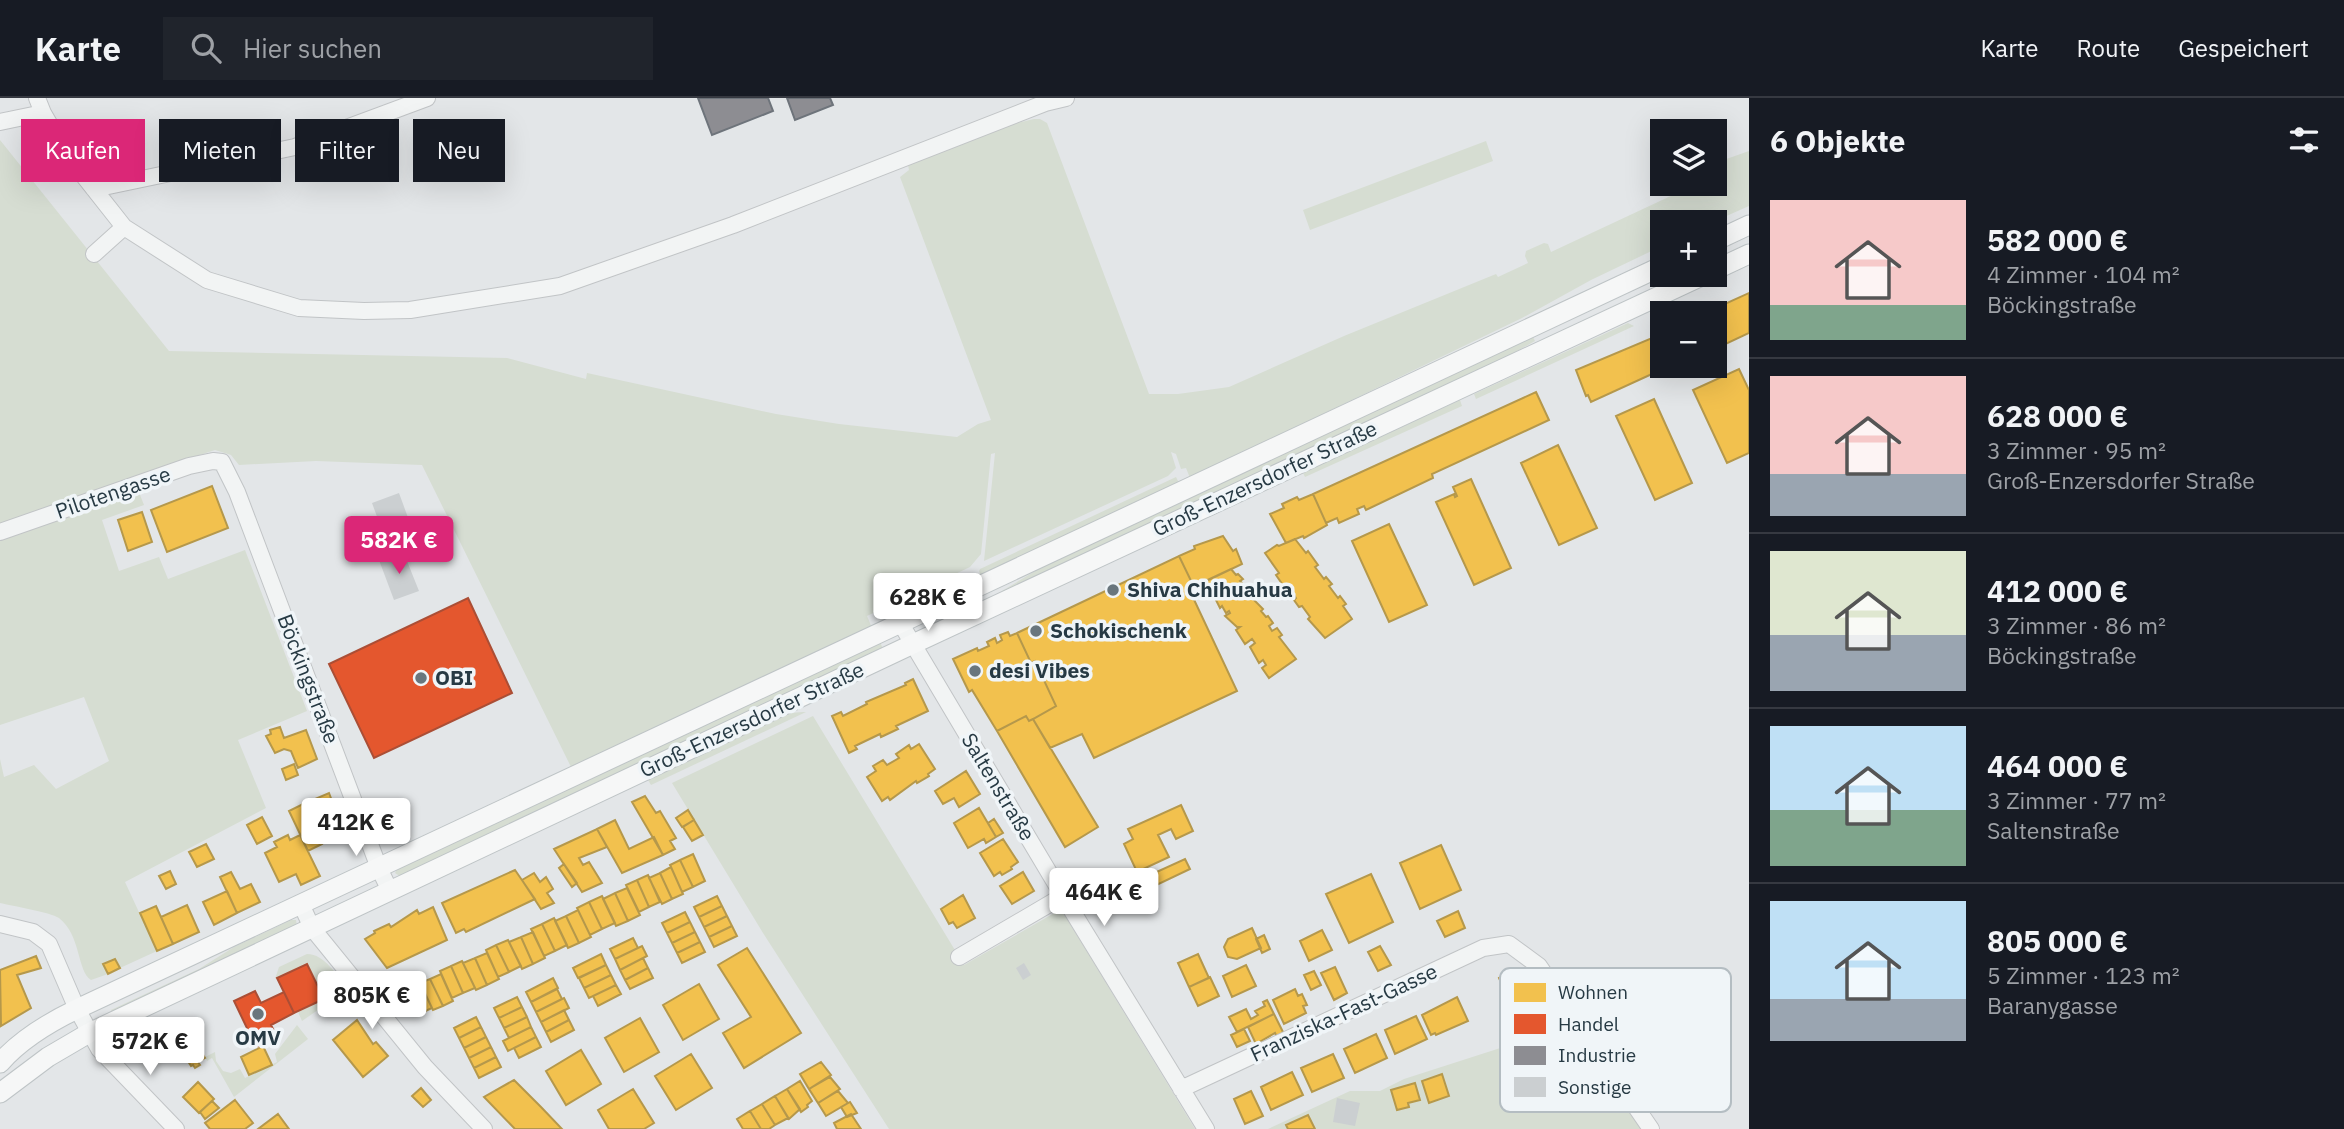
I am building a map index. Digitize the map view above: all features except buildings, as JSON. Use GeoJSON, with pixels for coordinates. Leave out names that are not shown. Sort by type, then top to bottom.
{"type":"FeatureCollection","features":[{"type":"Feature","properties":{"kind":"main road"},"geometry":{"type":"LineString","coordinates":[[1727,235],[1749,225]]}},
{"type":"Feature","properties":{"kind":"main road"},"geometry":{"type":"LineString","coordinates":[[1727,264],[1749,254]]}},
{"type":"Feature","properties":{"kind":"main road","name":"Groß-Enzersdorfer Straße"},"geometry":{"type":"LineString","coordinates":[[0,1063],[17,1046],[77,1009],[1650,272]]}},
{"type":"Feature","properties":{"kind":"main road","name":"Groß-Enzersdorfer Straße"},"geometry":{"type":"LineString","coordinates":[[0,1093],[48,1057],[89,1033],[1678,287]]}},
{"type":"Feature","properties":{"kind":"street"},"geometry":{"type":"LineString","coordinates":[[94,189],[295,147],[427,98]]}},
{"type":"Feature","properties":{"kind":"street"},"geometry":{"type":"LineString","coordinates":[[0,122],[40,106],[68,156],[124,227],[207,280],[299,308],[364,311],[410,310],[560,286],[733,225],[1045,103],[1063,99]]}},
{"type":"Feature","properties":{"kind":"street"},"geometry":{"type":"LineString","coordinates":[[94,254],[124,227]]}},
{"type":"Feature","properties":{"kind":"street","name":"Pilotengasse"},"geometry":{"type":"LineString","coordinates":[[0,532],[189,466],[216,460],[225,467]]}},
{"type":"Feature","properties":{"kind":"street","name":"Böckingstraße"},"geometry":{"type":"LineString","coordinates":[[225,467],[390,891]]}},
{"type":"Feature","properties":{"kind":"street","name":"Saltenstraße"},"geometry":{"type":"LineString","coordinates":[[901,624],[1206,1129]]}},
{"type":"Feature","properties":{"kind":"street"},"geometry":{"type":"LineString","coordinates":[[959,957],[1063,896]]}},
{"type":"Feature","properties":{"kind":"street"},"geometry":{"type":"LineString","coordinates":[[301,904],[312,928],[425,1067],[484,1129]]}},
{"type":"Feature","properties":{"kind":"street"},"geometry":{"type":"LineString","coordinates":[[0,924],[33,932],[48,944],[77,1009],[99,1049],[176,1129]]}},
{"type":"Feature","properties":{"kind":"street","name":"Franziska-Fast-Gasse"},"geometry":{"type":"LineString","coordinates":[[1181,1089],[1483,948],[1509,944],[1540,968]]}},
{"type":"Feature","properties":{"kind":"street","name":"Franziska-Fast-Gasse"},"geometry":{"type":"LineString","coordinates":[[1639,1112],[1651,1129]]}},
{"type":"Feature","properties":{"kind":"shaded area"},"geometry":{"type":"Polygon","coordinates":[[[1034,119],[1047,123],[1149,394],[1178,394],[1229,387],[1344,336],[1496,274],[1498,277],[1528,263],[1526,251],[1544,243],[1548,244],[1551,252],[1671,196],[1727,196],[1727,159],[1749,151],[1749,206],[1727,216],[1727,210],[1650,210],[1650,252],[1522,318],[1190,478],[1186,468],[1181,469],[1176,454],[1171,452],[1176,468],[1168,476],[984,561],[995,453],[991,454],[981,554],[970,567],[867,616],[872,628],[572,769],[422,465],[316,461],[239,465],[231,455],[215,450],[133,477],[144,505],[102,520],[119,571],[159,557],[168,579],[245,550],[307,711],[238,740],[266,808],[125,882],[157,951],[120,968],[114,959],[104,964],[108,974],[91,980],[83,969],[71,934],[59,918],[40,911],[0,903],[0,759],[4,777],[34,765],[56,789],[109,761],[84,697],[0,725],[0,140],[21,166],[21,182],[34,182],[169,351],[507,358],[586,379],[587,373],[776,414],[957,437],[978,424],[991,420],[900,177],[909,170],[908,165],[1001,127],[1034,119]]]}},
{"type":"Feature","properties":{"kind":"shaded area"},"geometry":{"type":"Polygon","coordinates":[[[1486,141],[1493,161],[1310,230],[1303,210],[1486,141]]]}},
{"type":"Feature","properties":{"kind":"shaded area"},"geometry":{"type":"Polygon","coordinates":[[[1628,323],[1634,326],[1476,399],[1474,394],[1628,323]]]}},
{"type":"Feature","properties":{"kind":"shaded area"},"geometry":{"type":"Polygon","coordinates":[[[1533,337],[1535,341],[1480,372],[1003,594],[1002,591],[1052,561],[1533,337]]]}},
{"type":"Feature","properties":{"kind":"shaded area"},"geometry":{"type":"Polygon","coordinates":[[[1460,400],[1462,406],[1305,477],[1303,473],[1460,400]]]}},
{"type":"Feature","properties":{"kind":"shaded area"},"geometry":{"type":"Polygon","coordinates":[[[1176,477],[1179,483],[981,576],[980,569],[1176,477]]]}},
{"type":"Feature","properties":{"kind":"shaded area"},"geometry":{"type":"Polygon","coordinates":[[[880,642],[884,651],[401,877],[395,873],[397,869],[880,642]]]}},
{"type":"Feature","properties":{"kind":"shaded area"},"geometry":{"type":"Polygon","coordinates":[[[806,712],[651,785],[648,780],[790,713],[806,712]]]}},
{"type":"Feature","properties":{"kind":"shaded area"},"geometry":{"type":"Polygon","coordinates":[[[813,716],[964,965],[1056,912],[1064,914],[1195,1129],[889,1129],[763,933],[672,783],[813,716]]]}},
{"type":"Feature","properties":{"kind":"shaded area"},"geometry":{"type":"Polygon","coordinates":[[[296,920],[297,926],[113,1014],[111,1010],[199,969],[234,947],[296,920]]]}},
{"type":"Feature","properties":{"kind":"shaded area"},"geometry":{"type":"Polygon","coordinates":[[[307,954],[325,962],[348,989],[302,1021],[298,1012],[324,999],[308,964],[275,979],[279,967],[307,954]]]}},
{"type":"Feature","properties":{"kind":"shaded area"},"geometry":{"type":"Polygon","coordinates":[[[297,1025],[308,1039],[234,1097],[212,1058],[207,1061],[205,1057],[215,1052],[216,1061],[223,1071],[231,1073],[240,1069],[245,1078],[277,1062],[275,1054],[297,1025]]]}},
{"type":"Feature","properties":{"kind":"shaded area"},"geometry":{"type":"Polygon","coordinates":[[[1500,1048],[1500,1112],[1629,1112],[1641,1129],[1268,1129],[1350,1091],[1380,1091],[1404,1079],[1500,1048]]]}},
{"type":"Feature","properties":{"kind":"place","name":"Shiva Chihuahua"},"geometry":{"type":"Point","coordinates":[1113,590]}},
{"type":"Feature","properties":{"kind":"place","name":"Schokischenk"},"geometry":{"type":"Point","coordinates":[1036,631]}},
{"type":"Feature","properties":{"kind":"place","name":"desi Vibes"},"geometry":{"type":"Point","coordinates":[975,671]}},
{"type":"Feature","properties":{"kind":"place","name":"OBI"},"geometry":{"type":"Point","coordinates":[421,678]}},
{"type":"Feature","properties":{"kind":"place","name":"OMV"},"geometry":{"type":"Point","coordinates":[258,1014]}}]}
